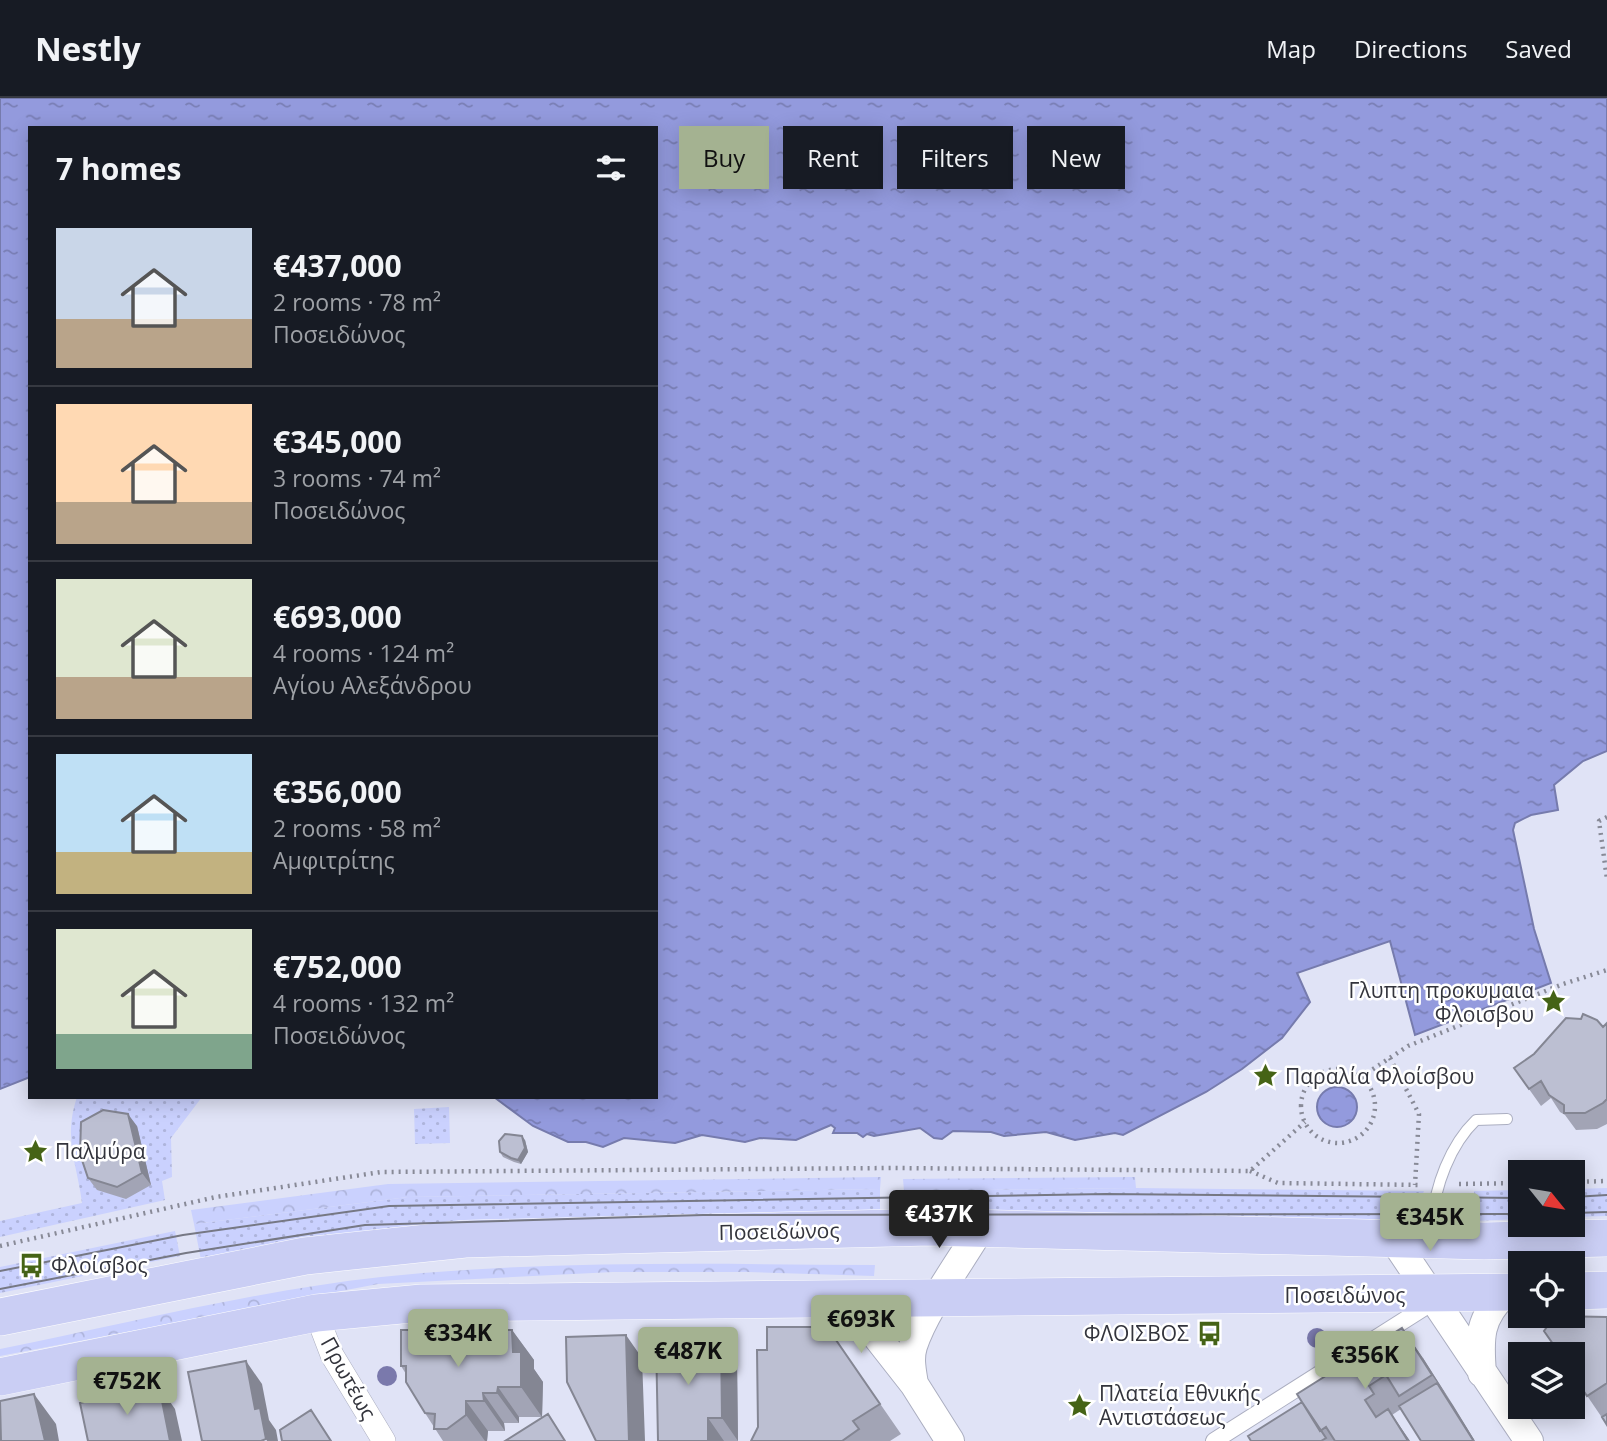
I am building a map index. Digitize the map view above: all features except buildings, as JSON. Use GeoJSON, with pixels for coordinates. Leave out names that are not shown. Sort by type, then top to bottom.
{"type":"FeatureCollection","features":[{"type":"Feature","properties":{"kind":"highway","name":"Ποσειδώνος"},"geometry":{"type":"LineString","coordinates":[[0,1317],[239,1267],[371,1247],[479,1239],[981,1227],[1448,1240],[1607,1238]]}},
{"type":"Feature","properties":{"kind":"highway"},"geometry":{"type":"LineString","coordinates":[[1585,1291],[1607,1290]]}},
{"type":"Feature","properties":{"kind":"highway","name":"Ποσειδώνος"},"geometry":{"type":"LineString","coordinates":[[0,1377],[316,1313],[422,1303],[845,1296],[1431,1298],[1508,1292]]}},
{"type":"Feature","properties":{"kind":"street"},"geometry":{"type":"LineString","coordinates":[[914,1384],[910,1362],[912,1348],[981,1227]]}},
{"type":"Feature","properties":{"kind":"street"},"geometry":{"type":"LineString","coordinates":[[1392,1237],[1529,1441]]}},
{"type":"Feature","properties":{"kind":"street"},"geometry":{"type":"LineString","coordinates":[[1482,1373],[1479,1344],[1483,1324],[1490,1307],[1508,1295]]}},
{"type":"Feature","properties":{"kind":"street"},"geometry":{"type":"LineString","coordinates":[[845,1296],[914,1384],[950,1441]]}},
{"type":"Feature","properties":{"kind":"street"},"geometry":{"type":"LineString","coordinates":[[1214,1441],[1431,1298]]}},
{"type":"Feature","properties":{"kind":"street","name":"Πρωτέως"},"geometry":{"type":"LineString","coordinates":[[316,1313],[332,1355],[384,1441]]}},
{"type":"Feature","properties":{"kind":"lane"},"geometry":{"type":"LineString","coordinates":[[1448,1240],[1432,1222],[1439,1185],[1448,1161],[1467,1129],[1476,1120],[1507,1119]]}},
{"type":"Feature","properties":{"kind":"path"},"geometry":{"type":"LineString","coordinates":[[1607,817],[1599,821],[1607,878]]}},
{"type":"Feature","properties":{"kind":"path"},"geometry":{"type":"LineString","coordinates":[[1361,1077],[1421,1041],[1563,984],[1607,970]]}},
{"type":"Feature","properties":{"kind":"path"},"geometry":{"type":"LineString","coordinates":[[1390,1058],[1419,1114],[1415,1185]]}},
{"type":"Feature","properties":{"kind":"path"},"geometry":{"type":"LineString","coordinates":[[1340,1069],[1361,1077],[1370,1085],[1376,1107],[1373,1120],[1356,1140],[1331,1144],[1319,1139],[1304,1122],[1300,1106],[1303,1093],[1317,1075],[1340,1069]]}},
{"type":"Feature","properties":{"kind":"path"},"geometry":{"type":"LineString","coordinates":[[1250,1171],[1304,1122]]}},
{"type":"Feature","properties":{"kind":"path"},"geometry":{"type":"LineString","coordinates":[[0,1246],[216,1197],[381,1172],[891,1168],[1250,1171],[1278,1183],[1508,1183]]}},
{"type":"Feature","properties":{"kind":"path"},"geometry":{"type":"LineString","coordinates":[[1586,1182],[1607,1181]]}},
{"type":"Feature","properties":{"kind":"green space"},"geometry":{"type":"Polygon","coordinates":[[[76,1099],[200,1099],[171,1138],[172,1177],[162,1181],[165,1200],[0,1237],[0,1221],[82,1203],[72,1151],[73,1112],[76,1099]]]}},
{"type":"Feature","properties":{"kind":"green space"},"geometry":{"type":"Polygon","coordinates":[[[449,1107],[450,1143],[415,1144],[414,1109],[449,1107]]]}},
{"type":"Feature","properties":{"kind":"green space"},"geometry":{"type":"Polygon","coordinates":[[[881,1177],[880,1189],[408,1197],[194,1224],[191,1210],[388,1184],[881,1177]]]}},
{"type":"Feature","properties":{"kind":"green space"},"geometry":{"type":"Polygon","coordinates":[[[1135,1177],[1136,1188],[904,1191],[903,1179],[1135,1177]]]}},
{"type":"Feature","properties":{"kind":"green space"},"geometry":{"type":"Polygon","coordinates":[[[1136,1188],[1424,1191],[1411,1222],[903,1222],[904,1191],[1136,1188]]]}},
{"type":"Feature","properties":{"kind":"green space"},"geometry":{"type":"Polygon","coordinates":[[[1607,1188],[1607,1216],[1586,1217],[1586,1189],[1607,1188]]]}},
{"type":"Feature","properties":{"kind":"green space"},"geometry":{"type":"Polygon","coordinates":[[[880,1189],[880,1223],[201,1260],[194,1224],[408,1197],[880,1189]]]}},
{"type":"Feature","properties":{"kind":"green space"},"geometry":{"type":"Polygon","coordinates":[[[1508,1190],[1508,1220],[1472,1221],[1474,1191],[1508,1190]]]}},
{"type":"Feature","properties":{"kind":"green space"},"geometry":{"type":"Polygon","coordinates":[[[175,1231],[180,1256],[0,1293],[0,1267],[175,1231]]]}},
{"type":"Feature","properties":{"kind":"green space"},"geometry":{"type":"Polygon","coordinates":[[[566,1265],[875,1265],[874,1276],[613,1272],[378,1284],[0,1356],[0,1349],[190,1309],[381,1277],[566,1265]]]}},
{"type":"Feature","properties":{"kind":"water"},"geometry":{"type":"Polygon","coordinates":[[[0,98],[1607,98],[1607,751],[1583,761],[1554,785],[1558,810],[1531,815],[1515,823],[1513,830],[1534,929],[1551,983],[1415,1035],[1390,941],[1297,973],[1310,1002],[1282,1038],[1242,1069],[1206,1092],[1123,1135],[1115,1133],[1075,1140],[1046,1132],[1004,1136],[991,1132],[953,1131],[942,1139],[934,1138],[920,1128],[874,1136],[867,1134],[863,1137],[857,1133],[833,1133],[835,1128],[831,1125],[796,1140],[760,1138],[745,1142],[702,1135],[675,1143],[624,1138],[603,1147],[586,1142],[568,1142],[533,1126],[497,1099],[658,1099],[658,126],[28,126],[28,1078],[0,1089],[0,98]]]}},
{"type":"Feature","properties":{"kind":"water"},"geometry":{"type":"Polygon","coordinates":[[[1337,1087],[1351,1093],[1357,1107],[1351,1121],[1337,1127],[1323,1121],[1317,1107],[1323,1093],[1337,1087]]]}},
{"type":"Feature","properties":{"kind":"tram line"},"geometry":{"type":"LineString","coordinates":[[0,1271],[183,1235],[389,1206],[1106,1194],[1508,1198]]}},
{"type":"Feature","properties":{"kind":"tram line"},"geometry":{"type":"LineString","coordinates":[[1586,1196],[1607,1195]]}},
{"type":"Feature","properties":{"kind":"tram line"},"geometry":{"type":"LineString","coordinates":[[1586,1213],[1607,1212]]}},
{"type":"Feature","properties":{"kind":"tram line"},"geometry":{"type":"LineString","coordinates":[[0,1289],[186,1253],[365,1225],[703,1215],[1508,1214]]}},
{"type":"Feature","properties":{"kind":"place","name":"Γλυπτη προκυμαια Φλοισβου"},"geometry":{"type":"Point","coordinates":[1554,1002]}},
{"type":"Feature","properties":{"kind":"place","name":"Παραλία Φλοίσβου"},"geometry":{"type":"Point","coordinates":[1265,1076]}},
{"type":"Feature","properties":{"kind":"place","name":"Παλμύρα"},"geometry":{"type":"Point","coordinates":[35,1151]}},
{"type":"Feature","properties":{"kind":"place","name":"Φλοίσβος"},"geometry":{"type":"Point","coordinates":[31,1265]}},
{"type":"Feature","properties":{"kind":"place","name":"ΦΛΟΙΣΒΟΣ"},"geometry":{"type":"Point","coordinates":[1209,1333]}},
{"type":"Feature","properties":{"kind":"place","name":"Πλατεία Εθνικής Αντιστάσεως"},"geometry":{"type":"Point","coordinates":[1079,1405]}}]}
